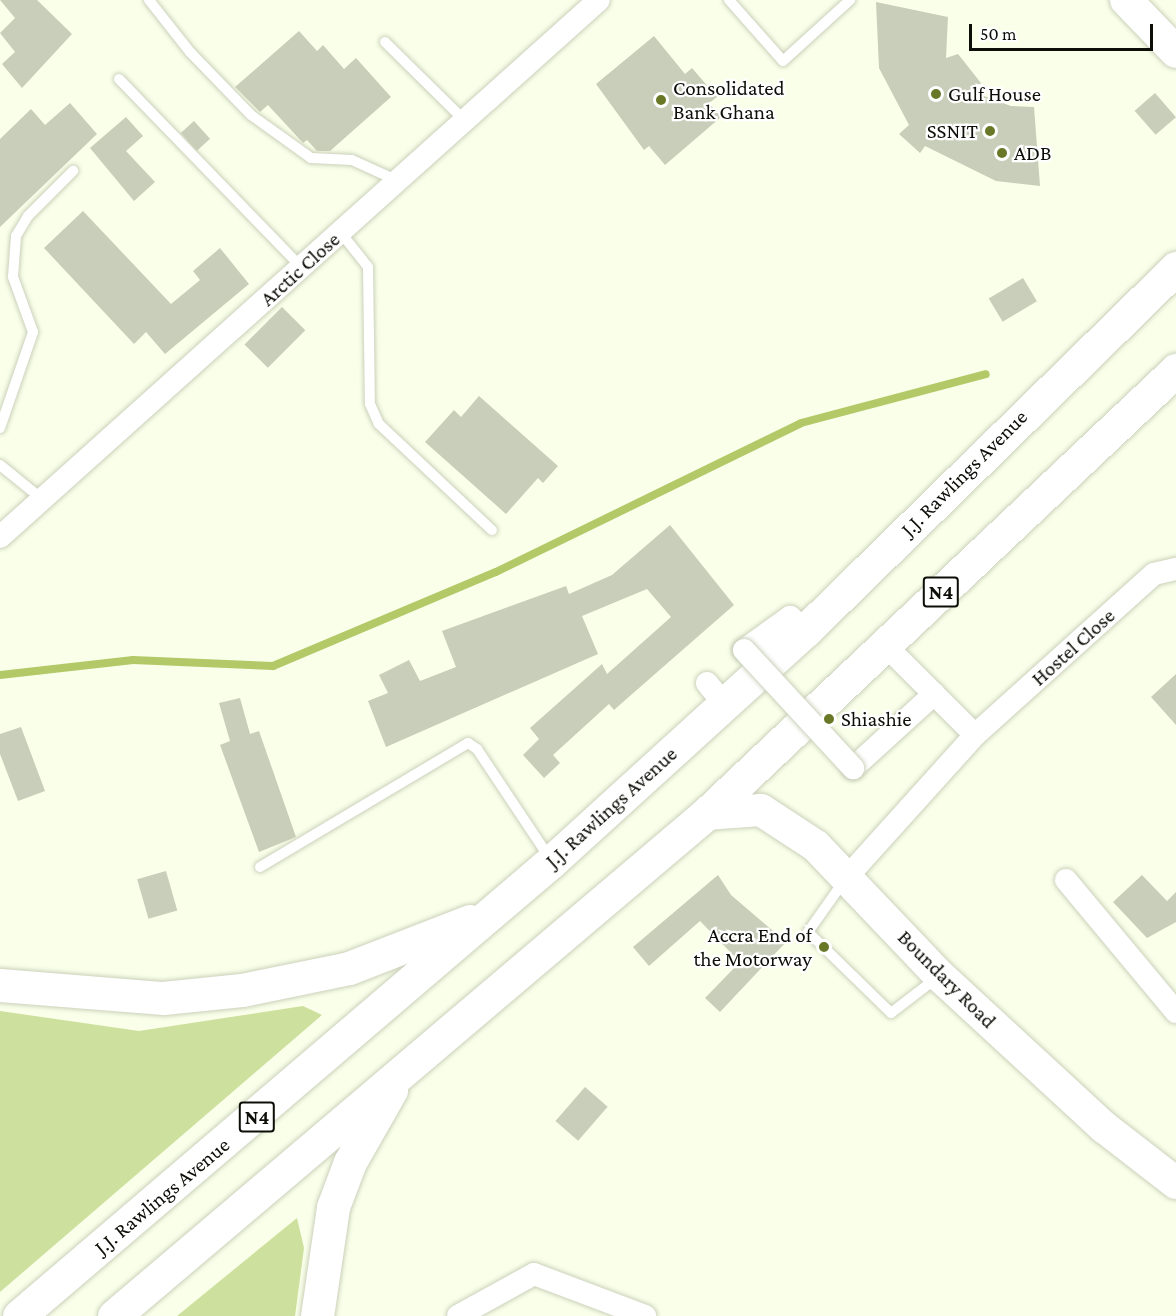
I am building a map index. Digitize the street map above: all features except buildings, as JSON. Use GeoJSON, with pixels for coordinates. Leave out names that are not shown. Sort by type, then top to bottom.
{"type":"FeatureCollection","features":[{"type":"Feature","properties":{"kind":"highway","name":"J.J. Rawlings Avenue"},"geometry":{"type":"LineString","coordinates":[[19,1316],[275,1103],[552,861],[716,694],[806,630],[1176,268]]}},
{"type":"Feature","properties":{"kind":"highway","name":"N4"},"geometry":{"type":"LineString","coordinates":[[114,1316],[706,814],[1176,370]]}},
{"type":"Feature","properties":{"kind":"highway"},"geometry":{"type":"LineString","coordinates":[[0,985],[164,998],[292,983],[349,968],[491,913]]}},
{"type":"Feature","properties":{"kind":"highway"},"geometry":{"type":"LineString","coordinates":[[317,1316],[333,1207],[350,1162],[400,1072]]}},
{"type":"Feature","properties":{"kind":"main road"},"geometry":{"type":"LineString","coordinates":[[1126,0],[1176,52]]}},
{"type":"Feature","properties":{"kind":"main road","name":"Boundary Road"},"geometry":{"type":"LineString","coordinates":[[706,814],[741,810],[774,815],[848,876],[940,976],[1105,1128],[1176,1184]]}},
{"type":"Feature","properties":{"kind":"street","name":"Arctic Close"},"geometry":{"type":"LineString","coordinates":[[0,537],[599,0]]}},
{"type":"Feature","properties":{"kind":"street","name":"Hostel Close"},"geometry":{"type":"LineString","coordinates":[[848,876],[975,735],[1154,574],[1176,569]]}},
{"type":"Feature","properties":{"kind":"street"},"geometry":{"type":"LineString","coordinates":[[806,630],[790,617],[744,650],[853,768],[934,694]]}},
{"type":"Feature","properties":{"kind":"street"},"geometry":{"type":"LineString","coordinates":[[885,645],[975,735]]}},
{"type":"Feature","properties":{"kind":"street"},"geometry":{"type":"LineString","coordinates":[[1066,880],[1176,1012]]}},
{"type":"Feature","properties":{"kind":"street"},"geometry":{"type":"LineString","coordinates":[[458,1316],[534,1274],[645,1316]]}},
{"type":"Feature","properties":{"kind":"lane"},"geometry":{"type":"LineString","coordinates":[[149,0],[190,52],[251,115],[311,158],[352,160],[399,181]]}},
{"type":"Feature","properties":{"kind":"lane"},"geometry":{"type":"LineString","coordinates":[[729,0],[783,61],[850,0]]}},
{"type":"Feature","properties":{"kind":"lane"},"geometry":{"type":"LineString","coordinates":[[386,42],[465,122]]}},
{"type":"Feature","properties":{"kind":"lane"},"geometry":{"type":"LineString","coordinates":[[119,78],[302,268]]}},
{"type":"Feature","properties":{"kind":"lane"},"geometry":{"type":"LineString","coordinates":[[0,428],[33,332],[13,277],[16,236],[28,216],[73,171]]}},
{"type":"Feature","properties":{"kind":"lane"},"geometry":{"type":"LineString","coordinates":[[341,233],[368,267],[370,404],[379,424],[492,530]]}},
{"type":"Feature","properties":{"kind":"lane"},"geometry":{"type":"LineString","coordinates":[[2,471],[42,500]]}},
{"type":"Feature","properties":{"kind":"lane"},"geometry":{"type":"LineString","coordinates":[[260,867],[468,743],[477,749],[552,861]]}},
{"type":"Feature","properties":{"kind":"lane"},"geometry":{"type":"LineString","coordinates":[[848,876],[808,932],[891,1012],[940,976]]}},
{"type":"Feature","properties":{"kind":"green space"},"geometry":{"type":"Polygon","coordinates":[[[303,1006],[322,1015],[0,1292],[0,1011],[139,1031],[303,1006]]]}},
{"type":"Feature","properties":{"kind":"green space"},"geometry":{"type":"Polygon","coordinates":[[[297,1218],[304,1248],[295,1316],[177,1316],[297,1218]]]}},
{"type":"Feature","properties":{"kind":"waterway"},"geometry":{"type":"LineString","coordinates":[[0,675],[133,660],[273,666],[496,572],[801,423],[986,374]]}},
{"type":"Feature","properties":{"kind":"place","name":"Gulf House"},"geometry":{"type":"Point","coordinates":[936,94]}},
{"type":"Feature","properties":{"kind":"place","name":"Consolidated Bank Ghana"},"geometry":{"type":"Point","coordinates":[661,100]}},
{"type":"Feature","properties":{"kind":"place","name":"SSNIT"},"geometry":{"type":"Point","coordinates":[990,131]}},
{"type":"Feature","properties":{"kind":"place","name":"ADB"},"geometry":{"type":"Point","coordinates":[1002,153]}},
{"type":"Feature","properties":{"kind":"place","name":"Shiashie"},"geometry":{"type":"Point","coordinates":[829,719]}},
{"type":"Feature","properties":{"kind":"place","name":"Accra End of the Motorway"},"geometry":{"type":"Point","coordinates":[824,947]}}]}
